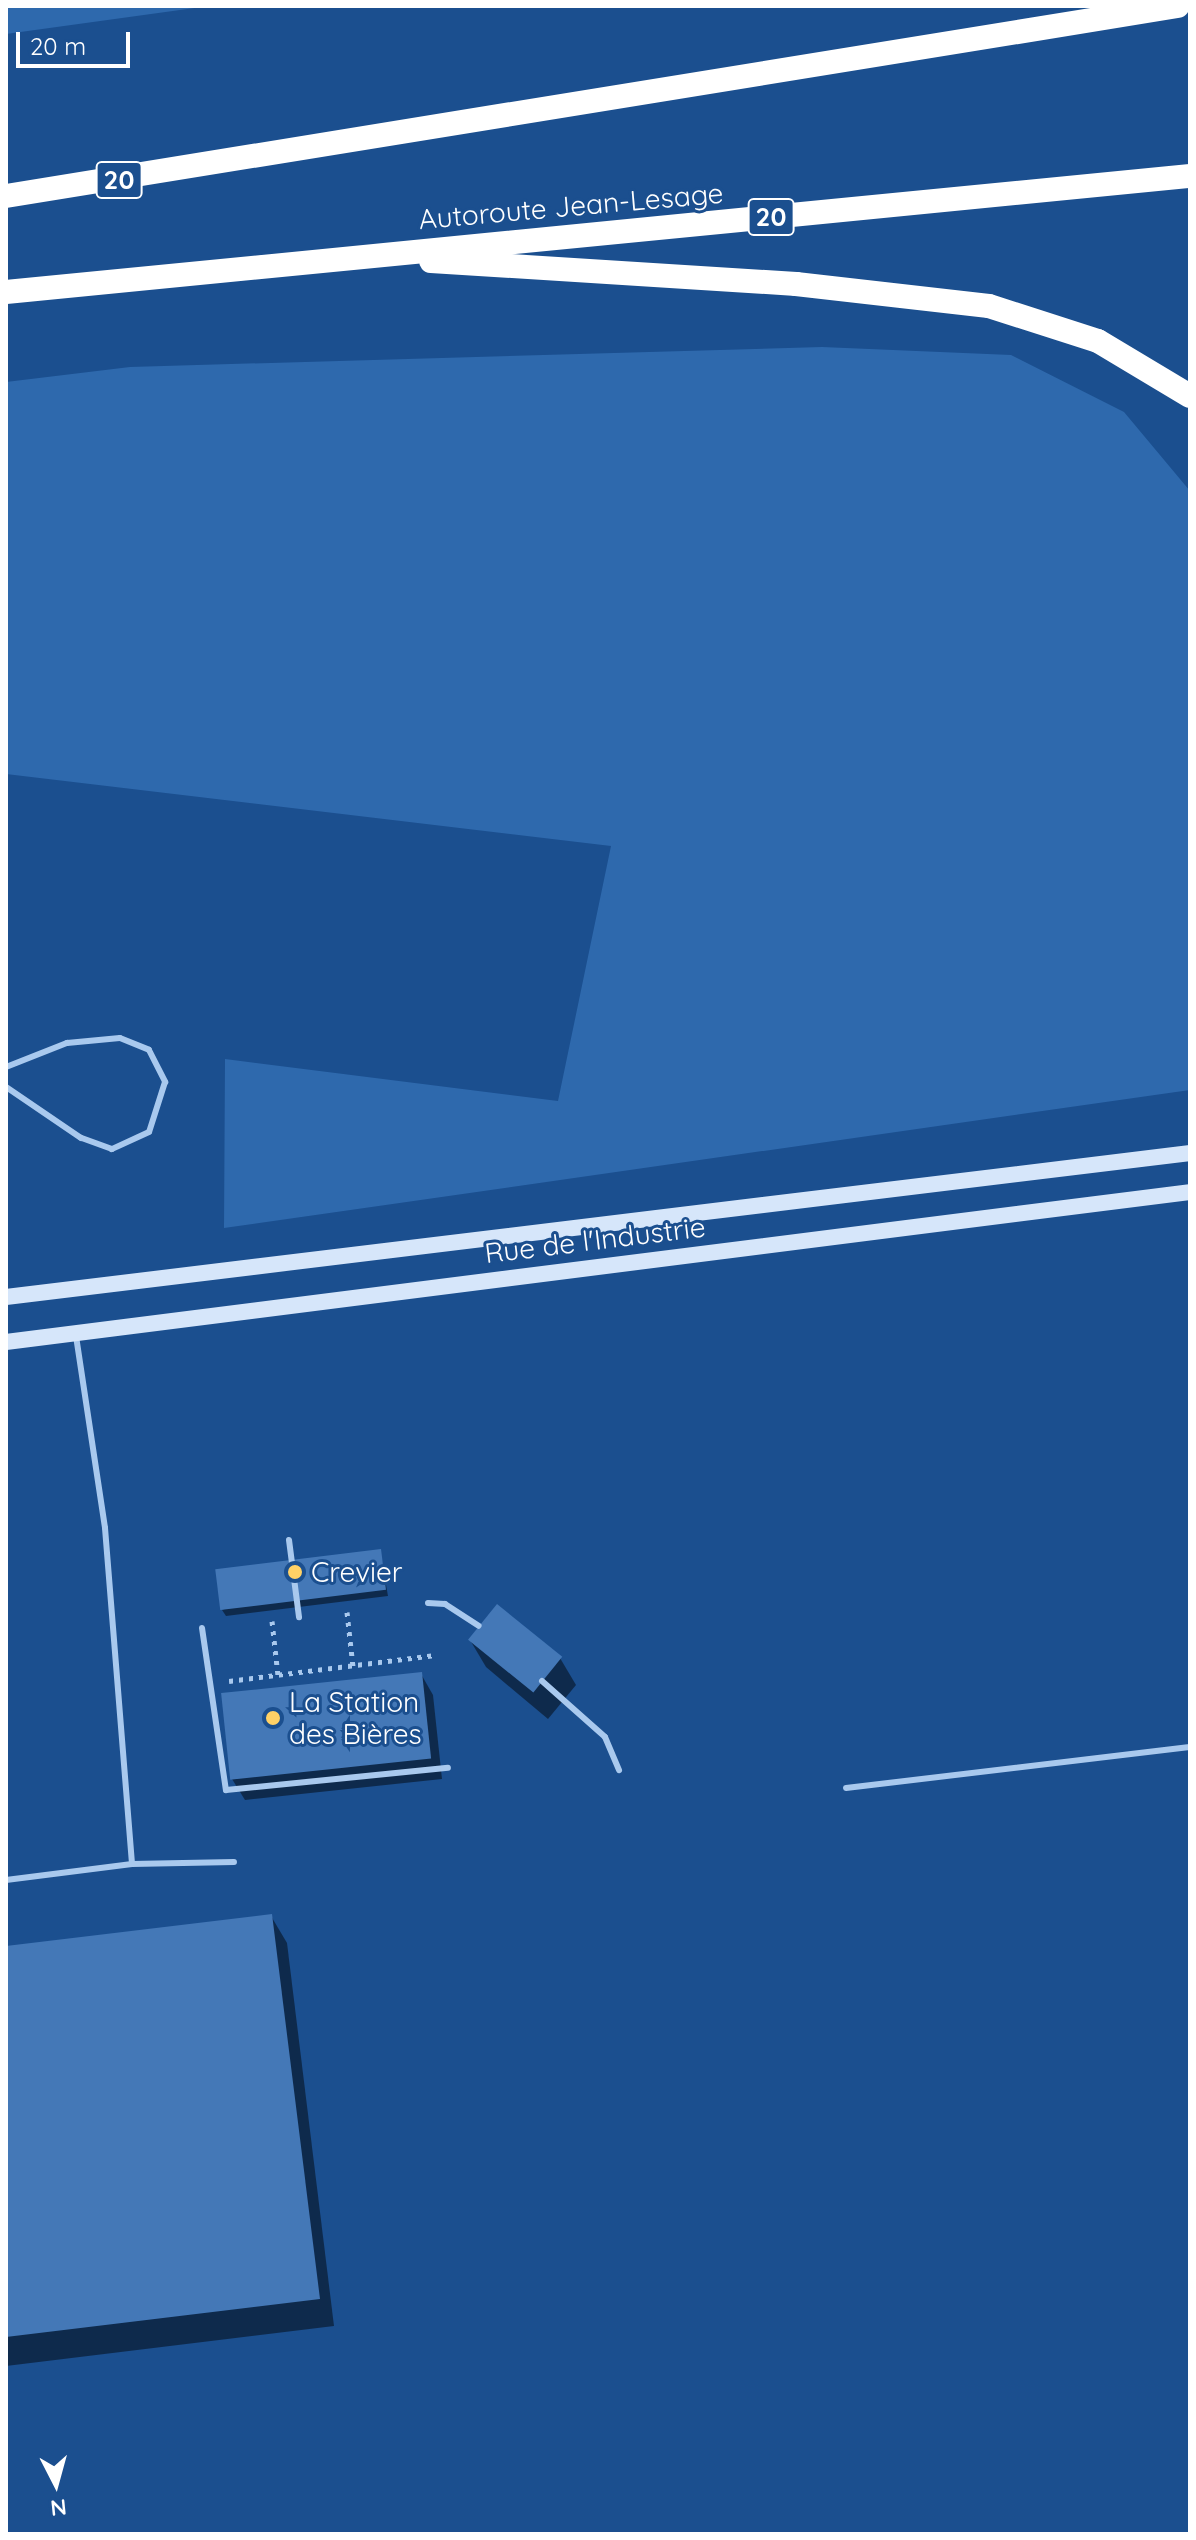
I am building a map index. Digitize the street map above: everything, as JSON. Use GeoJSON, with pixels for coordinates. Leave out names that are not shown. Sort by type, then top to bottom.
{"type":"FeatureCollection","features":[{"type":"Feature","properties":{"kind":"highway"},"geometry":{"type":"LineString","coordinates":[[1052,25],[1114,6]]}},
{"type":"Feature","properties":{"kind":"highway","name":"20"},"geometry":{"type":"LineString","coordinates":[[6,196],[1178,6]]}},
{"type":"Feature","properties":{"kind":"highway","name":"Autoroute Jean-Lesage"},"geometry":{"type":"LineString","coordinates":[[6,292],[1190,176]]}},
{"type":"Feature","properties":{"kind":"highway"},"geometry":{"type":"LineString","coordinates":[[353,256],[796,284],[989,306],[1098,341],[1190,396]]}},
{"type":"Feature","properties":{"kind":"street","name":"Rue de l'Industrie"},"geometry":{"type":"LineString","coordinates":[[6,1297],[1190,1153]]}},
{"type":"Feature","properties":{"kind":"street","name":"Rue de l'Industrie"},"geometry":{"type":"LineString","coordinates":[[6,1342],[1190,1192]]}},
{"type":"Feature","properties":{"kind":"lane"},"geometry":{"type":"LineString","coordinates":[[6,1067],[67,1043],[120,1038],[149,1050],[165,1082],[149,1132],[112,1149],[81,1138],[6,1087]]}},
{"type":"Feature","properties":{"kind":"lane"},"geometry":{"type":"LineString","coordinates":[[75,1332],[105,1528],[132,1864]]}},
{"type":"Feature","properties":{"kind":"lane"},"geometry":{"type":"LineString","coordinates":[[289,1540],[299,1617]]}},
{"type":"Feature","properties":{"kind":"lane"},"geometry":{"type":"LineString","coordinates":[[428,1603],[445,1604],[479,1626]]}},
{"type":"Feature","properties":{"kind":"lane"},"geometry":{"type":"LineString","coordinates":[[202,1628],[226,1790],[448,1768]]}},
{"type":"Feature","properties":{"kind":"lane"},"geometry":{"type":"LineString","coordinates":[[542,1681],[605,1737],[619,1770]]}},
{"type":"Feature","properties":{"kind":"lane"},"geometry":{"type":"LineString","coordinates":[[846,1788],[1190,1747]]}},
{"type":"Feature","properties":{"kind":"lane"},"geometry":{"type":"LineString","coordinates":[[6,1880],[132,1864],[234,1862]]}},
{"type":"Feature","properties":{"kind":"path"},"geometry":{"type":"LineString","coordinates":[[347,1612],[353,1666]]}},
{"type":"Feature","properties":{"kind":"path"},"geometry":{"type":"LineString","coordinates":[[272,1621],[278,1675]]}},
{"type":"Feature","properties":{"kind":"path"},"geometry":{"type":"LineString","coordinates":[[219,1682],[435,1655]]}},
{"type":"Feature","properties":{"kind":"shaded area"},"geometry":{"type":"Polygon","coordinates":[[[6,6],[209,6],[6,34],[6,6]]]}},
{"type":"Feature","properties":{"kind":"shaded area"},"geometry":{"type":"Polygon","coordinates":[[[822,347],[1011,355],[1124,412],[1190,491],[1190,1090],[224,1228],[225,1059],[558,1101],[611,846],[6,774],[6,382],[130,367],[822,347]]]}},
{"type":"Feature","properties":{"kind":"building"},"geometry":{"type":"Polygon","coordinates":[[[381,1549],[386,1590],[220,1610],[215,1569],[381,1549]]]}},
{"type":"Feature","properties":{"kind":"building"},"geometry":{"type":"Polygon","coordinates":[[[497,1604],[562,1657],[533,1693],[468,1640],[497,1604]]]}},
{"type":"Feature","properties":{"kind":"building"},"geometry":{"type":"Polygon","coordinates":[[[422,1672],[431,1759],[230,1780],[221,1693],[422,1672]]]}},
{"type":"Feature","properties":{"kind":"building"},"geometry":{"type":"Polygon","coordinates":[[[272,1914],[320,2299],[6,2337],[6,1946],[272,1914]]]}},
{"type":"Feature","properties":{"kind":"place","name":"Crevier"},"geometry":{"type":"Point","coordinates":[295,1572]}},
{"type":"Feature","properties":{"kind":"place","name":"La Station des Bières"},"geometry":{"type":"Point","coordinates":[273,1718]}}]}
